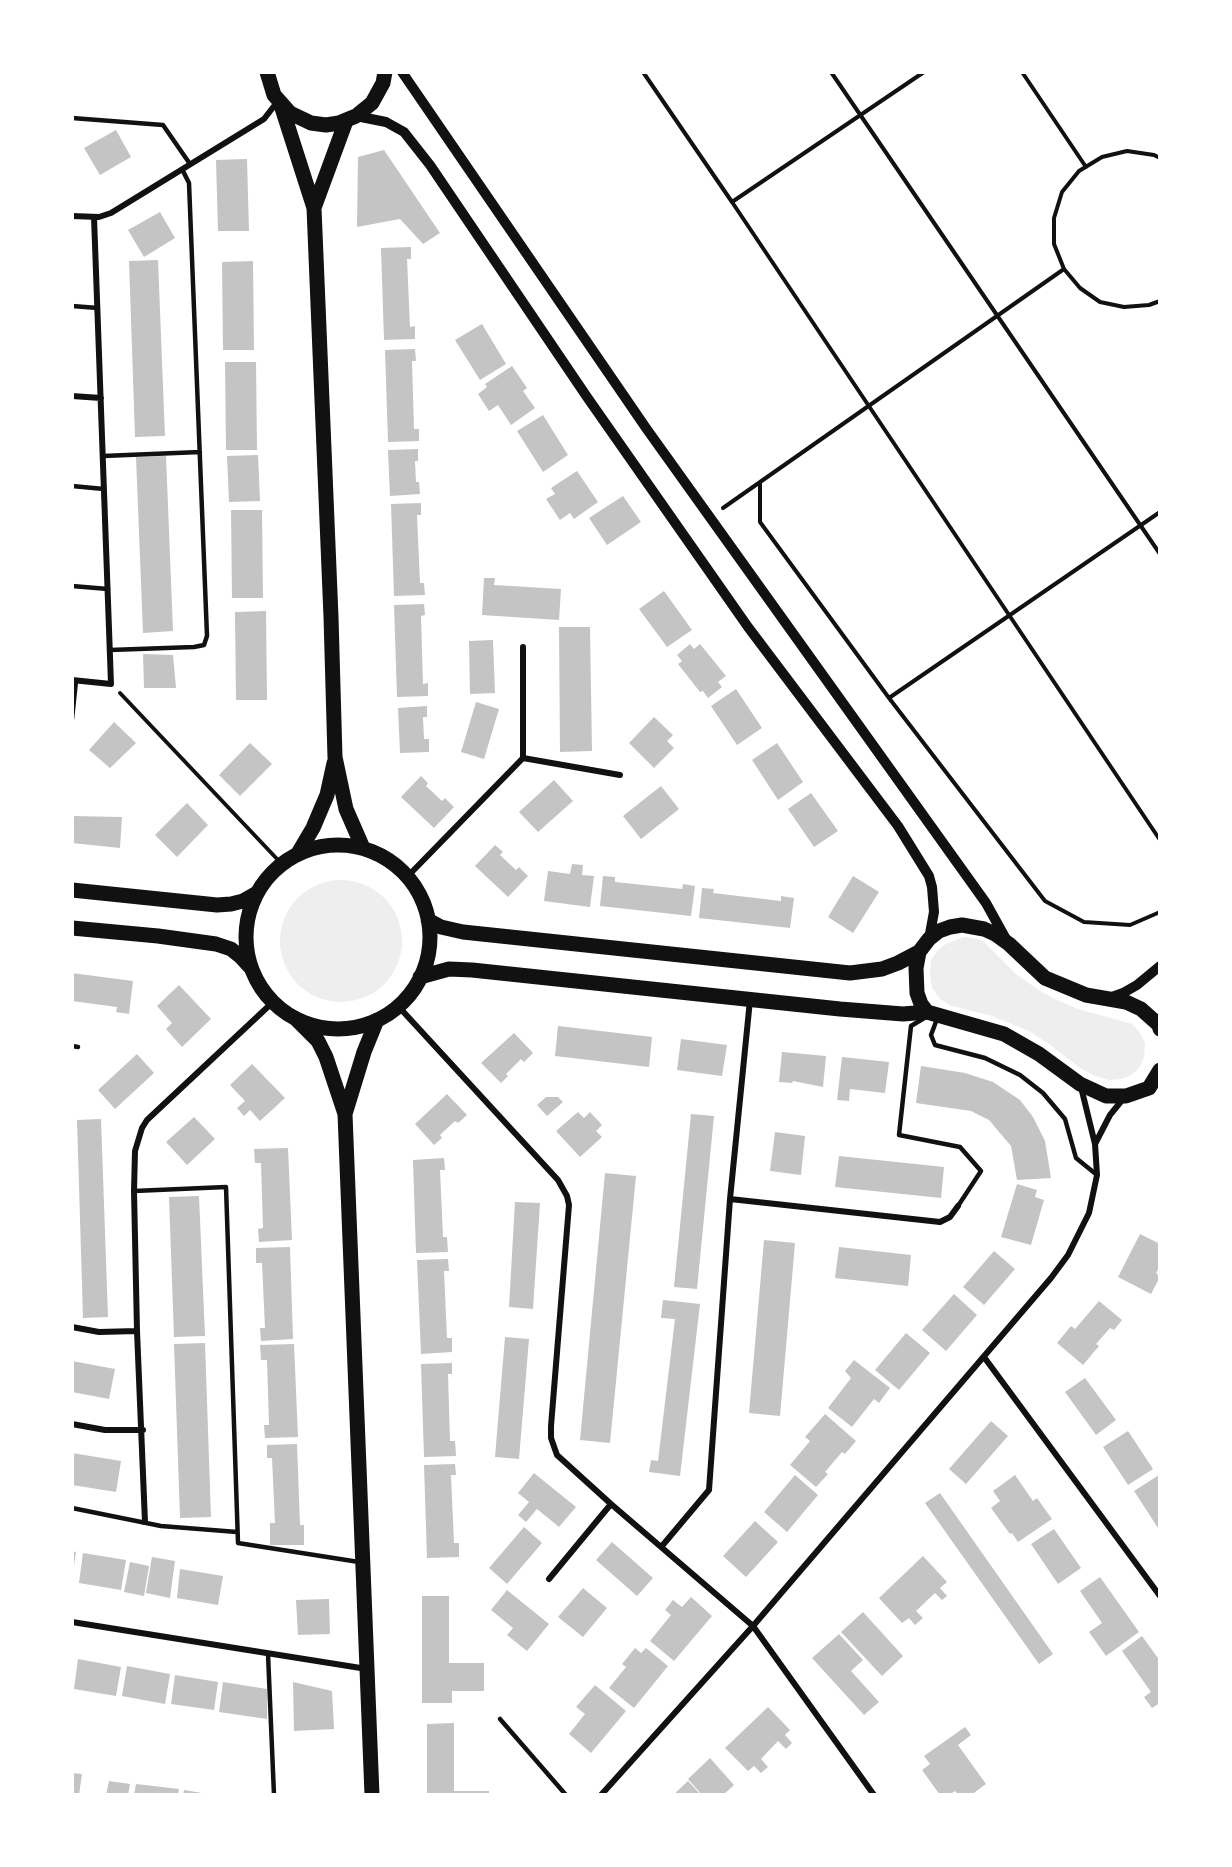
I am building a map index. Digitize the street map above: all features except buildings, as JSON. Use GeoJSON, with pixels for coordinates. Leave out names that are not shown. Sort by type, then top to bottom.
{"type":"FeatureCollection","features":[{"type":"Feature","properties":{"kind":"main road"},"geometry":{"type":"LineString","coordinates":[[267,72],[274,95],[290,113],[311,123],[327,125],[351,119],[372,103],[383,83],[385,72]]}},
{"type":"Feature","properties":{"kind":"main road"},"geometry":{"type":"LineString","coordinates":[[280,103],[314,208],[335,757],[346,809],[363,848]]}},
{"type":"Feature","properties":{"kind":"main road"},"geometry":{"type":"LineString","coordinates":[[314,208],[351,119]]}},
{"type":"Feature","properties":{"kind":"main road"},"geometry":{"type":"LineString","coordinates":[[297,855],[313,828],[327,795],[335,757]]}},
{"type":"Feature","properties":{"kind":"main road"},"geometry":{"type":"LineString","coordinates":[[252,970],[247,951],[246,931],[250,911],[257,893],[268,877],[282,864],[318,847],[341,845],[363,848],[380,855],[395,864],[407,877],[424,904],[428,920],[429,949],[420,977],[411,993],[398,1006],[377,1020],[357,1027],[336,1029],[314,1026],[295,1018]]}},
{"type":"Feature","properties":{"kind":"main road"},"geometry":{"type":"LineString","coordinates":[[72,890],[217,904],[243,901],[257,893]]}},
{"type":"Feature","properties":{"kind":"main road"},"geometry":{"type":"LineString","coordinates":[[428,920],[441,927],[463,933],[850,973],[882,969],[919,952]]}},
{"type":"Feature","properties":{"kind":"main road"},"geometry":{"type":"LineString","coordinates":[[932,1014],[921,1004],[917,993],[916,968],[919,952],[939,931],[962,925],[984,929],[995,934],[1045,978],[1086,995],[1126,1002],[1141,1009],[1160,1024]]}},
{"type":"Feature","properties":{"kind":"main road"},"geometry":{"type":"LineString","coordinates":[[72,928],[158,936],[216,944],[231,949],[252,970],[273,1002],[295,1018],[318,1041],[326,1056],[345,1114],[372,1795]]}},
{"type":"Feature","properties":{"kind":"main road"},"geometry":{"type":"LineString","coordinates":[[420,977],[449,969],[472,970],[903,1014],[932,1014],[1004,1034],[1039,1054],[1080,1084],[1107,1096],[1126,1096],[1154,1089],[1160,1070]]}},
{"type":"Feature","properties":{"kind":"main road"},"geometry":{"type":"LineString","coordinates":[[345,1114],[364,1052],[377,1020]]}},
{"type":"Feature","properties":{"kind":"street"},"geometry":{"type":"LineString","coordinates":[[402,72],[646,428],[986,903],[1009,944]]}},
{"type":"Feature","properties":{"kind":"street"},"geometry":{"type":"LineString","coordinates":[[72,216],[94,217],[111,213],[264,119],[280,103]]}},
{"type":"Feature","properties":{"kind":"street"},"geometry":{"type":"LineString","coordinates":[[351,119],[386,122],[404,132],[430,165],[593,406],[748,627],[898,826],[929,876],[934,912],[929,939]]}},
{"type":"Feature","properties":{"kind":"street"},"geometry":{"type":"LineString","coordinates":[[74,681],[111,684],[94,217]]}},
{"type":"Feature","properties":{"kind":"street"},"geometry":{"type":"LineString","coordinates":[[72,396],[101,398]]}},
{"type":"Feature","properties":{"kind":"street"},"geometry":{"type":"LineString","coordinates":[[407,877],[523,758],[523,647]]}},
{"type":"Feature","properties":{"kind":"street"},"geometry":{"type":"LineString","coordinates":[[523,758],[620,775]]}},
{"type":"Feature","properties":{"kind":"street"},"geometry":{"type":"LineString","coordinates":[[1106,999],[1137,985],[1160,966]]}},
{"type":"Feature","properties":{"kind":"street"},"geometry":{"type":"LineString","coordinates":[[662,1546],[709,1490],[730,1199],[750,999]]}},
{"type":"Feature","properties":{"kind":"street"},"geometry":{"type":"LineString","coordinates":[[145,1522],[143,1430],[137,1331],[135,1151],[147,1120],[273,1002]]}},
{"type":"Feature","properties":{"kind":"street"},"geometry":{"type":"LineString","coordinates":[[398,1006],[564,1188],[569,1205],[551,1438],[557,1455],[753,1626],[874,1795]]}},
{"type":"Feature","properties":{"kind":"street"},"geometry":{"type":"LineString","coordinates":[[601,1795],[753,1626],[1068,1256],[1089,1213],[1097,1175],[1095,1144],[1080,1084]]}},
{"type":"Feature","properties":{"kind":"street"},"geometry":{"type":"LineString","coordinates":[[1095,1144],[1110,1115],[1126,1096]]}},
{"type":"Feature","properties":{"kind":"street"},"geometry":{"type":"LineString","coordinates":[[730,1199],[940,1222],[950,1217],[957,1206]]}},
{"type":"Feature","properties":{"kind":"street"},"geometry":{"type":"LineString","coordinates":[[72,1327],[99,1332],[137,1331]]}},
{"type":"Feature","properties":{"kind":"street"},"geometry":{"type":"LineString","coordinates":[[984,1357],[1160,1596]]}},
{"type":"Feature","properties":{"kind":"street"},"geometry":{"type":"LineString","coordinates":[[72,1424],[105,1430],[143,1430]]}},
{"type":"Feature","properties":{"kind":"street"},"geometry":{"type":"LineString","coordinates":[[549,1579],[611,1504]]}},
{"type":"Feature","properties":{"kind":"street"},"geometry":{"type":"LineString","coordinates":[[72,1622],[368,1670]]}},
{"type":"Feature","properties":{"kind":"lane"},"geometry":{"type":"LineString","coordinates":[[72,118],[164,125],[190,164]]}},
{"type":"Feature","properties":{"kind":"lane"},"geometry":{"type":"LineString","coordinates":[[110,650],[194,647],[204,645],[207,636],[189,183],[182,169]]}},
{"type":"Feature","properties":{"kind":"lane"},"geometry":{"type":"LineString","coordinates":[[72,306],[98,308]]}},
{"type":"Feature","properties":{"kind":"lane"},"geometry":{"type":"LineString","coordinates":[[103,456],[200,452]]}},
{"type":"Feature","properties":{"kind":"lane"},"geometry":{"type":"LineString","coordinates":[[72,486],[104,489]]}},
{"type":"Feature","properties":{"kind":"lane"},"geometry":{"type":"LineString","coordinates":[[72,586],[108,589]]}},
{"type":"Feature","properties":{"kind":"lane"},"geometry":{"type":"LineString","coordinates":[[72,719],[74,681]]}},
{"type":"Feature","properties":{"kind":"lane"},"geometry":{"type":"LineString","coordinates":[[932,1014],[931,1035],[935,1045],[985,1058],[1020,1075],[1043,1093],[1065,1119],[1076,1158],[1097,1175]]}},
{"type":"Feature","properties":{"kind":"lane"},"geometry":{"type":"LineString","coordinates":[[932,1014],[911,1026],[899,1135],[960,1148],[981,1171],[957,1206]]}},
{"type":"Feature","properties":{"kind":"lane"},"geometry":{"type":"LineString","coordinates":[[134,1191],[225,1187],[238,1543],[362,1562]]}},
{"type":"Feature","properties":{"kind":"lane"},"geometry":{"type":"LineString","coordinates":[[72,1508],[161,1526],[237,1532]]}},
{"type":"Feature","properties":{"kind":"lane"},"geometry":{"type":"LineString","coordinates":[[268,1654],[274,1795]]}},
{"type":"Feature","properties":{"kind":"lane"},"geometry":{"type":"LineString","coordinates":[[500,1719],[566,1795]]}},
{"type":"Feature","properties":{"kind":"path"},"geometry":{"type":"LineString","coordinates":[[643,72],[1160,840]]}},
{"type":"Feature","properties":{"kind":"path"},"geometry":{"type":"LineString","coordinates":[[831,72],[1160,554]]}},
{"type":"Feature","properties":{"kind":"path"},"geometry":{"type":"LineString","coordinates":[[732,202],[924,72]]}},
{"type":"Feature","properties":{"kind":"path"},"geometry":{"type":"LineString","coordinates":[[1022,72],[1086,167]]}},
{"type":"Feature","properties":{"kind":"path"},"geometry":{"type":"LineString","coordinates":[[1160,158],[1128,151],[1102,157],[1079,171],[1062,192],[1054,218],[1054,244],[1064,269],[1080,288],[1100,302],[1124,308],[1149,305],[1160,301]]}},
{"type":"Feature","properties":{"kind":"path"},"geometry":{"type":"LineString","coordinates":[[710,517],[1064,269]]}},
{"type":"Feature","properties":{"kind":"path"},"geometry":{"type":"LineString","coordinates":[[760,482],[760,522],[889,698],[1045,901],[1084,922],[1130,925],[1160,912]]}},
{"type":"Feature","properties":{"kind":"path"},"geometry":{"type":"LineString","coordinates":[[889,698],[1160,512]]}},
{"type":"Feature","properties":{"kind":"path"},"geometry":{"type":"LineString","coordinates":[[111,684],[282,864]]}},
{"type":"Feature","properties":{"kind":"shaded area"},"geometry":{"type":"Polygon","coordinates":[[[341,880],[364,885],[375,890],[384,898],[392,907],[397,918],[402,941],[397,964],[392,975],[384,984],[375,992],[364,997],[341,1002],[318,997],[307,992],[298,984],[290,975],[285,964],[280,941],[285,918],[290,907],[298,898],[307,890],[318,885],[341,880]]]}},
{"type":"Feature","properties":{"kind":"shaded area"},"geometry":{"type":"Polygon","coordinates":[[[964,937],[979,939],[985,943],[1016,974],[1057,1000],[1078,1009],[1132,1024],[1145,1043],[1144,1058],[1139,1068],[1131,1075],[1121,1079],[1109,1080],[1095,1076],[1080,1068],[1029,1031],[992,1016],[952,1006],[940,999],[932,988],[931,960],[946,944],[964,937]]]}}]}
